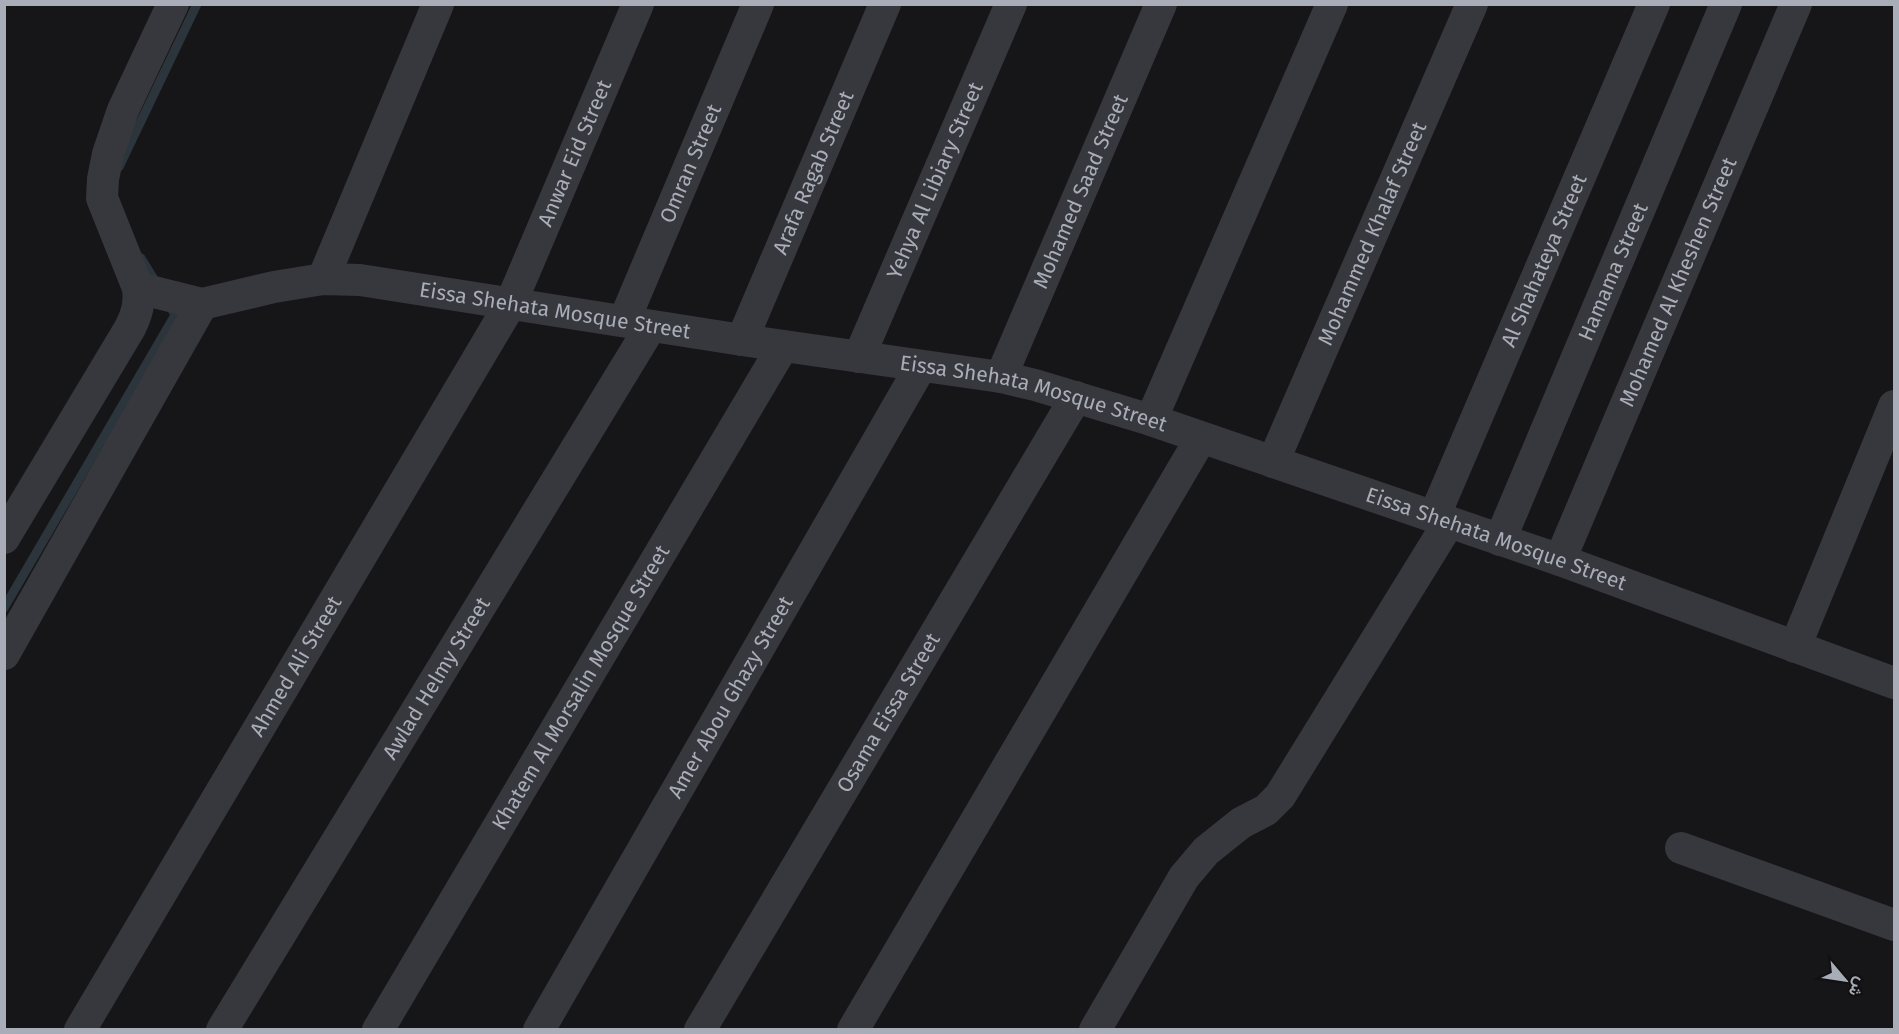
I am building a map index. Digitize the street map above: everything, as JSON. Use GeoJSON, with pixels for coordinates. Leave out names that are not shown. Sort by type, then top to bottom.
{"type":"FeatureCollection","features":[{"type":"Feature","properties":{"kind":"street"},"geometry":{"type":"LineString","coordinates":[[4,538],[130,328],[137,312],[138,288],[102,198],[103,179],[108,154],[123,110],[173,4]]}},
{"type":"Feature","properties":{"kind":"street"},"geometry":{"type":"LineString","coordinates":[[323,279],[438,4]]}},
{"type":"Feature","properties":{"kind":"street","name":"Anwar Eid Street"},"geometry":{"type":"LineString","coordinates":[[511,303],[638,4]]}},
{"type":"Feature","properties":{"kind":"street","name":"Omran Street"},"geometry":{"type":"LineString","coordinates":[[638,324],[758,4]]}},
{"type":"Feature","properties":{"kind":"street","name":"Arafa Ragab Street"},"geometry":{"type":"LineString","coordinates":[[742,340],[885,4]]}},
{"type":"Feature","properties":{"kind":"street","name":"Yehya Al Libiary Street"},"geometry":{"type":"LineString","coordinates":[[860,357],[1011,4]]}},
{"type":"Feature","properties":{"kind":"street","name":"Mohamed Saad Street"},"geometry":{"type":"LineString","coordinates":[[1001,377],[1161,4]]}},
{"type":"Feature","properties":{"kind":"street"},"geometry":{"type":"LineString","coordinates":[[1151,420],[1332,4]]}},
{"type":"Feature","properties":{"kind":"street","name":"Mohammed Khalaf Street"},"geometry":{"type":"LineString","coordinates":[[1273,462],[1472,4]]}},
{"type":"Feature","properties":{"kind":"street","name":"Al Shahateya Street"},"geometry":{"type":"LineString","coordinates":[[1095,1029],[1184,877],[1206,851],[1241,823],[1266,810],[1280,796],[1441,520],[1654,4]]}},
{"type":"Feature","properties":{"kind":"street","name":"Hamama Street"},"geometry":{"type":"LineString","coordinates":[[1500,540],[1726,4]]}},
{"type":"Feature","properties":{"kind":"street","name":"Mohamed Al Kheshen Street"},"geometry":{"type":"LineString","coordinates":[[1560,560],[1796,4]]}},
{"type":"Feature","properties":{"kind":"street","name":"Eissa Shehata Mosque Street"},"geometry":{"type":"LineString","coordinates":[[138,288],[202,304],[274,287],[323,279],[360,280],[742,340],[1001,377],[1151,420],[1560,560],[1795,647],[1891,674]]}},
{"type":"Feature","properties":{"kind":"street","name":"Ahmed Ali Street"},"geometry":{"type":"LineString","coordinates":[[80,1029],[511,303]]}},
{"type":"Feature","properties":{"kind":"street"},"geometry":{"type":"LineString","coordinates":[[4,654],[202,304]]}},
{"type":"Feature","properties":{"kind":"street","name":"Awlad Helmy Street"},"geometry":{"type":"LineString","coordinates":[[222,1029],[638,324]]}},
{"type":"Feature","properties":{"kind":"street","name":"Khatem Al Morsalin Mosque Street"},"geometry":{"type":"LineString","coordinates":[[378,1029],[783,346]]}},
{"type":"Feature","properties":{"kind":"street","name":"Amer Abou Ghazy Street"},"geometry":{"type":"LineString","coordinates":[[539,1029],[921,366]]}},
{"type":"Feature","properties":{"kind":"street","name":"Osama Eissa Street"},"geometry":{"type":"LineString","coordinates":[[700,1029],[1076,397]]}},
{"type":"Feature","properties":{"kind":"street"},"geometry":{"type":"LineString","coordinates":[[1795,647],[1894,406]]}},
{"type":"Feature","properties":{"kind":"street"},"geometry":{"type":"LineString","coordinates":[[853,1029],[1201,438]]}},
{"type":"Feature","properties":{"kind":"street"},"geometry":{"type":"LineString","coordinates":[[1681,848],[1894,925]]}},
{"type":"Feature","properties":{"kind":"waterway"},"geometry":{"type":"LineString","coordinates":[[119,167],[197,4]]}},
{"type":"Feature","properties":{"kind":"waterway"},"geometry":{"type":"LineString","coordinates":[[141,258],[157,284]]}},
{"type":"Feature","properties":{"kind":"waterway"},"geometry":{"type":"LineString","coordinates":[[4,608],[175,315],[169,304]]}}]}
